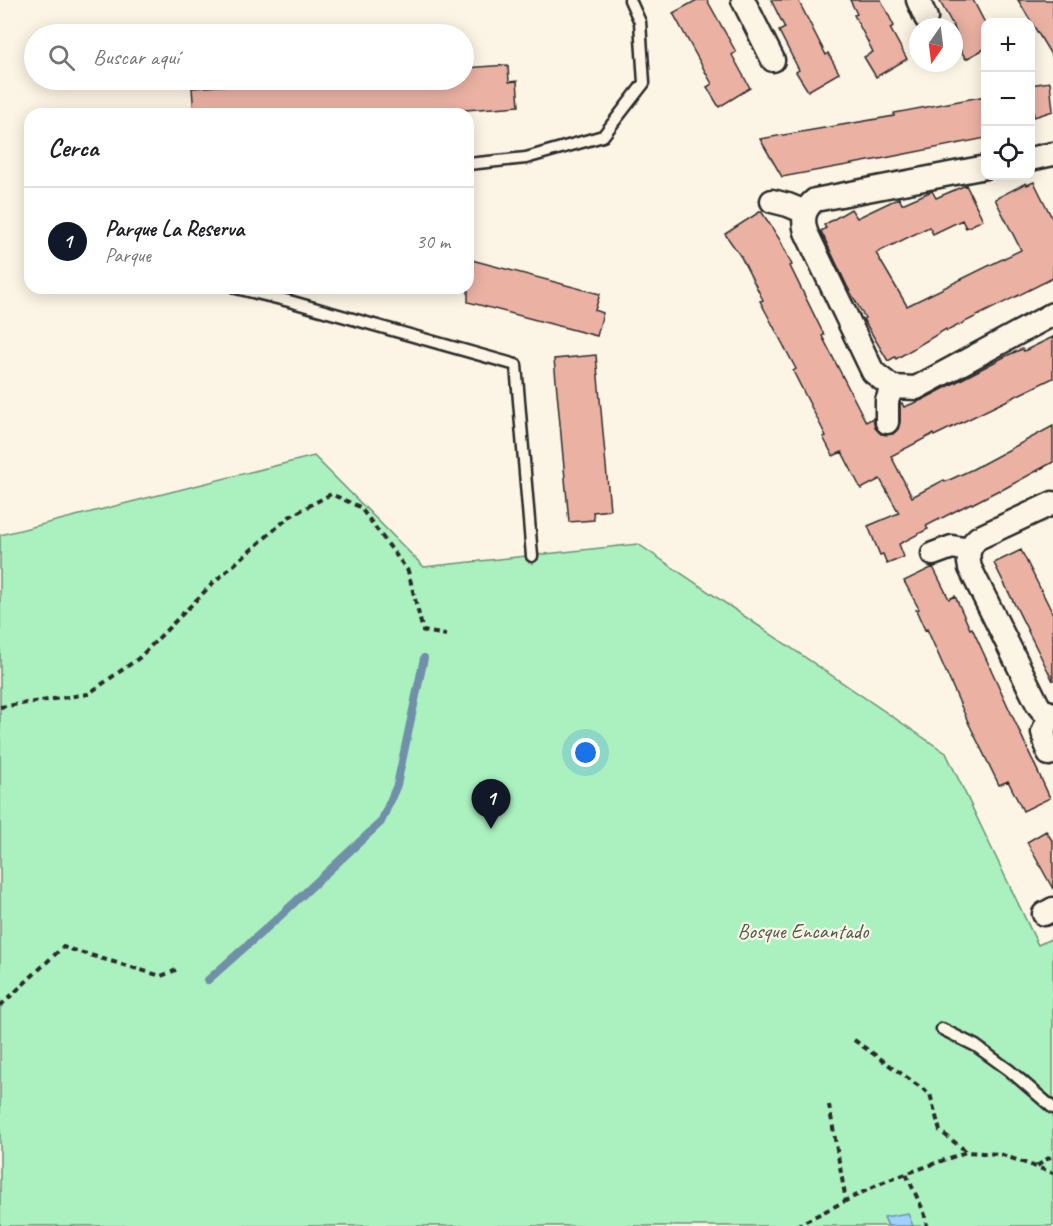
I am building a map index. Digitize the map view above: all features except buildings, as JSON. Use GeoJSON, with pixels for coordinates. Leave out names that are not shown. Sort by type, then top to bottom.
{"type":"FeatureCollection","features":[{"type":"Feature","properties":{"kind":"street"},"geometry":{"type":"LineString","coordinates":[[743,0],[773,60]]}},
{"type":"Feature","properties":{"kind":"street"},"geometry":{"type":"LineString","coordinates":[[1035,158],[1053,154]]}},
{"type":"Feature","properties":{"kind":"street"},"geometry":{"type":"LineString","coordinates":[[981,168],[815,200],[805,212],[803,222],[806,232],[873,372],[892,387],[916,388],[1053,314]]}},
{"type":"Feature","properties":{"kind":"street"},"geometry":{"type":"LineString","coordinates":[[772,201],[805,212]]}},
{"type":"Feature","properties":{"kind":"street"},"geometry":{"type":"LineString","coordinates":[[887,422],[887,401],[892,387]]}},
{"type":"Feature","properties":{"kind":"street"},"geometry":{"type":"LineString","coordinates":[[1049,754],[1043,732],[1052,714],[1042,710],[1038,705],[970,568],[968,558],[972,543],[978,538],[1053,503]]}},
{"type":"Feature","properties":{"kind":"street"},"geometry":{"type":"LineString","coordinates":[[933,554],[952,547],[969,550]]}},
{"type":"Feature","properties":{"kind":"lane"},"geometry":{"type":"LineString","coordinates":[[474,163],[526,159],[603,136],[644,83],[640,22],[630,0]]}},
{"type":"Feature","properties":{"kind":"lane"},"geometry":{"type":"LineString","coordinates":[[260,294],[516,365],[532,556]]}},
{"type":"Feature","properties":{"kind":"lane"},"geometry":{"type":"LineString","coordinates":[[942,1029],[976,1046],[1009,1070],[1053,1108]]}},
{"type":"Feature","properties":{"kind":"path"},"geometry":{"type":"LineString","coordinates":[[0,707],[87,694],[139,658],[214,582],[289,517],[331,494],[360,507],[408,571],[423,631],[446,635]]}},
{"type":"Feature","properties":{"kind":"path"},"geometry":{"type":"LineString","coordinates":[[0,1006],[63,947],[161,976],[177,970]]}},
{"type":"Feature","properties":{"kind":"path"},"geometry":{"type":"LineString","coordinates":[[854,1040],[930,1094],[940,1131],[966,1152]]}},
{"type":"Feature","properties":{"kind":"path"},"geometry":{"type":"LineString","coordinates":[[829,1105],[846,1200]]}},
{"type":"Feature","properties":{"kind":"path"},"geometry":{"type":"LineString","coordinates":[[796,1226],[881,1183],[966,1152],[1000,1154],[1053,1173]]}},
{"type":"Feature","properties":{"kind":"path"},"geometry":{"type":"LineString","coordinates":[[1037,1167],[1053,1155]]}},
{"type":"Feature","properties":{"kind":"path"},"geometry":{"type":"LineString","coordinates":[[906,1174],[924,1212],[927,1226]]}},
{"type":"Feature","properties":{"kind":"green space","name":"Bosque Encantado"},"geometry":{"type":"Polygon","coordinates":[[[314,456],[424,567],[638,544],[946,753],[1038,945],[1053,938],[1053,1226],[0,1226],[0,535],[314,456]]]}},
{"type":"Feature","properties":{"kind":"water"},"geometry":{"type":"Polygon","coordinates":[[[908,1213],[913,1226],[888,1226],[884,1217],[908,1213]]]}},
{"type":"Feature","properties":{"kind":"waterway"},"geometry":{"type":"LineString","coordinates":[[208,980],[381,822],[397,785],[424,658]]}},
{"type":"Feature","properties":{"kind":"place","name":"Parque La Reserva"},"geometry":{"type":"Point","coordinates":[491,829]}}]}
